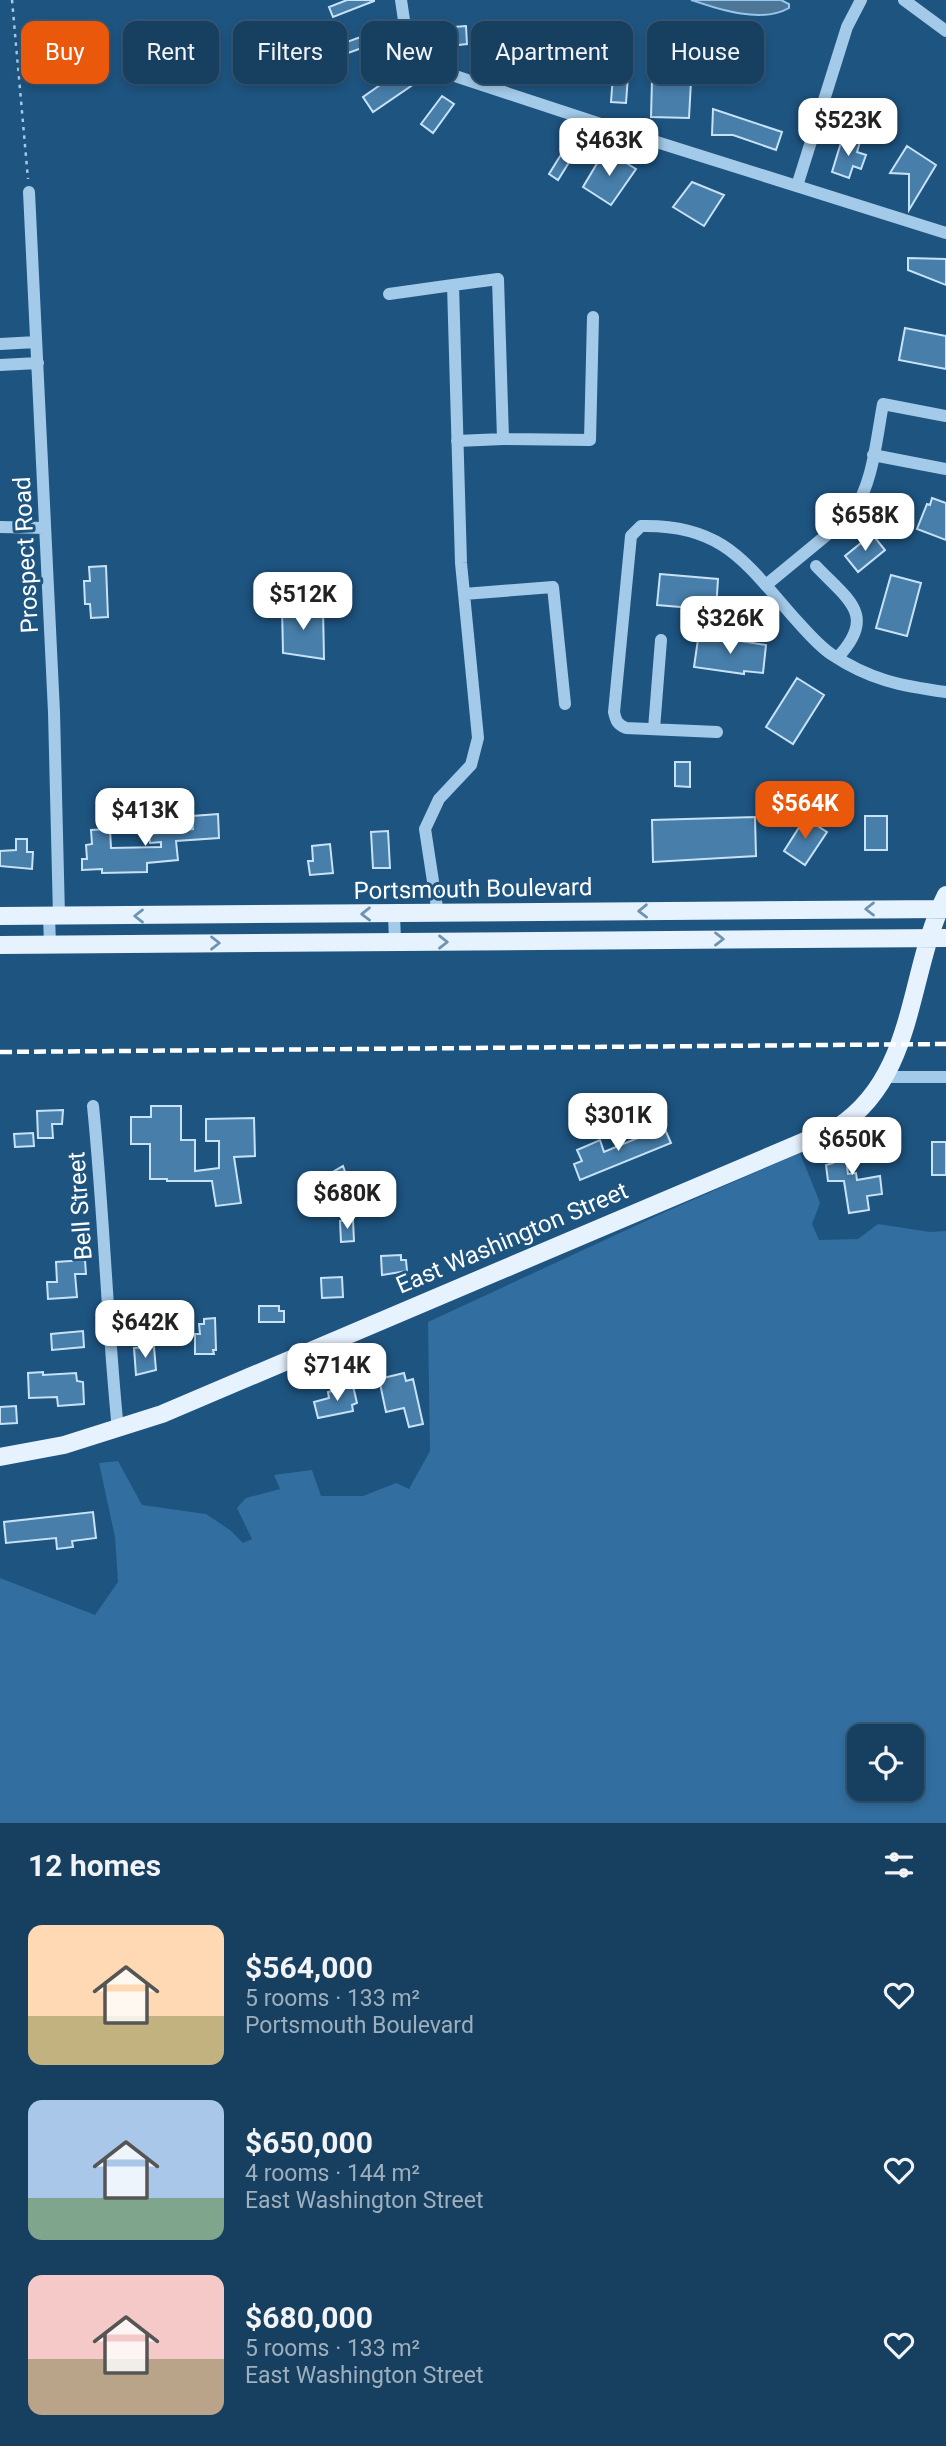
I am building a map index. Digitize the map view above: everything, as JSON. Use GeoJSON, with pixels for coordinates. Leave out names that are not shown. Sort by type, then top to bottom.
{"type":"FeatureCollection","features":[{"type":"Feature","properties":{"kind":"main road","name":"Portsmouth Boulevard"},"geometry":{"type":"LineString","coordinates":[[0,916],[438,914],[944,904]]}},
{"type":"Feature","properties":{"kind":"main road","name":"East Washington Street"},"geometry":{"type":"LineString","coordinates":[[0,1457],[64,1445],[118,1430],[207,1396],[838,1127],[868,1104],[885,1077],[937,938],[944,904]]}},
{"type":"Feature","properties":{"kind":"main road"},"geometry":{"type":"LineString","coordinates":[[0,944],[937,938]]}},
{"type":"Feature","properties":{"kind":"street"},"geometry":{"type":"LineString","coordinates":[[401,0],[405,27],[410,39],[420,52],[449,74],[946,233]]}},
{"type":"Feature","properties":{"kind":"street"},"geometry":{"type":"LineString","coordinates":[[797,186],[847,27],[861,0]]}},
{"type":"Feature","properties":{"kind":"street"},"geometry":{"type":"LineString","coordinates":[[904,0],[946,31]]}},
{"type":"Feature","properties":{"kind":"street","name":"Prospect Road"},"geometry":{"type":"LineString","coordinates":[[29,192],[55,725],[54,916],[50,944]]}},
{"type":"Feature","properties":{"kind":"street"},"geometry":{"type":"LineString","coordinates":[[389,294],[498,279],[503,439]]}},
{"type":"Feature","properties":{"kind":"street"},"geometry":{"type":"LineString","coordinates":[[438,914],[425,829],[439,799],[471,765],[478,738],[464,594],[453,285]]}},
{"type":"Feature","properties":{"kind":"street"},"geometry":{"type":"LineString","coordinates":[[457,441],[590,440],[593,317]]}},
{"type":"Feature","properties":{"kind":"street"},"geometry":{"type":"LineString","coordinates":[[0,344],[36,342]]}},
{"type":"Feature","properties":{"kind":"street"},"geometry":{"type":"LineString","coordinates":[[0,365],[38,363]]}},
{"type":"Feature","properties":{"kind":"street"},"geometry":{"type":"LineString","coordinates":[[766,585],[850,516],[863,493],[883,404],[946,416]]}},
{"type":"Feature","properties":{"kind":"street"},"geometry":{"type":"LineString","coordinates":[[873,455],[946,469]]}},
{"type":"Feature","properties":{"kind":"street"},"geometry":{"type":"LineString","coordinates":[[717,732],[626,728],[619,725],[614,712],[631,536],[641,526],[693,530],[731,550],[750,565],[816,642],[864,674],[890,684],[946,692]]}},
{"type":"Feature","properties":{"kind":"street"},"geometry":{"type":"LineString","coordinates":[[0,527],[45,528]]}},
{"type":"Feature","properties":{"kind":"street"},"geometry":{"type":"LineString","coordinates":[[816,566],[857,613],[858,626],[849,645],[837,658]]}},
{"type":"Feature","properties":{"kind":"street"},"geometry":{"type":"LineString","coordinates":[[464,594],[553,587],[565,704]]}},
{"type":"Feature","properties":{"kind":"street"},"geometry":{"type":"LineString","coordinates":[[654,729],[661,640]]}},
{"type":"Feature","properties":{"kind":"street"},"geometry":{"type":"LineString","coordinates":[[394,914],[395,942]]}},
{"type":"Feature","properties":{"kind":"street"},"geometry":{"type":"LineString","coordinates":[[885,1077],[946,1077]]}},
{"type":"Feature","properties":{"kind":"street","name":"Bell Street"},"geometry":{"type":"LineString","coordinates":[[93,1106],[102,1196],[110,1361],[118,1430]]}},
{"type":"Feature","properties":{"kind":"path"},"geometry":{"type":"LineString","coordinates":[[12,0],[29,192]]}},
{"type":"Feature","properties":{"kind":"shaded area"},"geometry":{"type":"Polygon","coordinates":[[[691,0],[781,0],[789,4],[789,8],[778,13],[753,15],[726,11],[691,0]]]}},
{"type":"Feature","properties":{"kind":"shaded area"},"geometry":{"type":"Polygon","coordinates":[[[800,1153],[820,1203],[812,1224],[819,1240],[858,1239],[878,1224],[930,1232],[946,1231],[946,1823],[0,1823],[0,1578],[95,1615],[118,1582],[115,1537],[99,1463],[118,1461],[142,1505],[206,1514],[230,1530],[243,1543],[252,1539],[237,1508],[246,1498],[280,1489],[274,1475],[312,1470],[321,1496],[363,1496],[396,1483],[409,1489],[430,1451],[428,1322],[665,1212],[800,1153]]]}},
{"type":"Feature","properties":{"kind":"building"},"geometry":{"type":"Polygon","coordinates":[[[347,0],[374,1],[333,17],[329,7],[347,0]]]}},
{"type":"Feature","properties":{"kind":"building"},"geometry":{"type":"Polygon","coordinates":[[[466,26],[467,44],[457,45],[457,27],[466,26]]]}},
{"type":"Feature","properties":{"kind":"building"},"geometry":{"type":"Polygon","coordinates":[[[361,37],[361,48],[347,53],[347,42],[361,37]]]}},
{"type":"Feature","properties":{"kind":"building"},"geometry":{"type":"Polygon","coordinates":[[[382,84],[414,84],[373,112],[363,97],[382,84]]]}},
{"type":"Feature","properties":{"kind":"building"},"geometry":{"type":"Polygon","coordinates":[[[612,84],[627,84],[626,103],[611,102],[612,84]]]}},
{"type":"Feature","properties":{"kind":"building"},"geometry":{"type":"Polygon","coordinates":[[[652,84],[691,84],[689,118],[651,117],[652,84]]]}},
{"type":"Feature","properties":{"kind":"building"},"geometry":{"type":"Polygon","coordinates":[[[442,96],[454,104],[433,133],[421,124],[442,96]]]}},
{"type":"Feature","properties":{"kind":"building"},"geometry":{"type":"Polygon","coordinates":[[[713,109],[782,132],[776,150],[733,135],[712,135],[713,109]]]}},
{"type":"Feature","properties":{"kind":"building"},"geometry":{"type":"Polygon","coordinates":[[[843,136],[860,142],[857,152],[866,155],[861,169],[853,166],[849,178],[832,172],[843,136]]]}},
{"type":"Feature","properties":{"kind":"building"},"geometry":{"type":"Polygon","coordinates":[[[572,137],[581,143],[558,180],[549,174],[572,137]]]}},
{"type":"Feature","properties":{"kind":"building"},"geometry":{"type":"Polygon","coordinates":[[[907,146],[936,165],[909,210],[909,174],[890,173],[907,146]]]}},
{"type":"Feature","properties":{"kind":"building"},"geometry":{"type":"Polygon","coordinates":[[[605,150],[636,169],[611,205],[583,187],[605,150]]]}},
{"type":"Feature","properties":{"kind":"building"},"geometry":{"type":"Polygon","coordinates":[[[692,182],[724,195],[704,226],[673,207],[692,182]]]}},
{"type":"Feature","properties":{"kind":"building"},"geometry":{"type":"Polygon","coordinates":[[[908,258],[946,259],[946,285],[908,270],[908,258]]]}},
{"type":"Feature","properties":{"kind":"building"},"geometry":{"type":"Polygon","coordinates":[[[905,328],[946,336],[946,369],[899,360],[905,328]]]}},
{"type":"Feature","properties":{"kind":"building"},"geometry":{"type":"Polygon","coordinates":[[[932,498],[946,503],[946,540],[917,529],[932,498]]]}},
{"type":"Feature","properties":{"kind":"building"},"geometry":{"type":"Polygon","coordinates":[[[872,534],[885,550],[858,572],[845,556],[872,534]]]}},
{"type":"Feature","properties":{"kind":"building"},"geometry":{"type":"Polygon","coordinates":[[[106,566],[108,617],[91,618],[90,604],[85,604],[84,581],[90,581],[89,567],[106,566]]]}},
{"type":"Feature","properties":{"kind":"building"},"geometry":{"type":"Polygon","coordinates":[[[660,574],[718,579],[716,610],[657,605],[660,574]]]}},
{"type":"Feature","properties":{"kind":"building"},"geometry":{"type":"Polygon","coordinates":[[[891,575],[921,583],[907,636],[876,628],[891,575]]]}},
{"type":"Feature","properties":{"kind":"building"},"geometry":{"type":"Polygon","coordinates":[[[282,607],[323,608],[324,659],[283,653],[282,607]]]}},
{"type":"Feature","properties":{"kind":"building"},"geometry":{"type":"Polygon","coordinates":[[[716,637],[766,645],[763,673],[744,671],[744,674],[694,667],[698,639],[716,641],[716,637]]]}},
{"type":"Feature","properties":{"kind":"building"},"geometry":{"type":"Polygon","coordinates":[[[797,678],[824,695],[793,744],[766,727],[797,678]]]}},
{"type":"Feature","properties":{"kind":"building"},"geometry":{"type":"Polygon","coordinates":[[[675,762],[690,762],[690,787],[675,786],[675,762]]]}},
{"type":"Feature","properties":{"kind":"building"},"geometry":{"type":"Polygon","coordinates":[[[218,814],[219,838],[176,841],[178,860],[147,863],[147,872],[102,873],[102,869],[82,870],[82,859],[87,859],[86,845],[92,844],[91,830],[110,829],[111,848],[161,847],[161,842],[150,843],[149,834],[193,829],[192,816],[218,814]]]}},
{"type":"Feature","properties":{"kind":"building"},"geometry":{"type":"Polygon","coordinates":[[[865,816],[887,816],[887,850],[865,850],[865,816]]]}},
{"type":"Feature","properties":{"kind":"building"},"geometry":{"type":"Polygon","coordinates":[[[755,817],[756,856],[653,862],[652,820],[755,817]]]}},
{"type":"Feature","properties":{"kind":"building"},"geometry":{"type":"Polygon","coordinates":[[[805,818],[827,832],[805,865],[784,851],[805,818]]]}},
{"type":"Feature","properties":{"kind":"building"},"geometry":{"type":"Polygon","coordinates":[[[388,831],[390,868],[373,868],[371,832],[388,831]]]}},
{"type":"Feature","properties":{"kind":"building"},"geometry":{"type":"Polygon","coordinates":[[[16,839],[27,839],[27,852],[33,852],[32,869],[0,866],[0,851],[16,850],[16,839]]]}},
{"type":"Feature","properties":{"kind":"building"},"geometry":{"type":"Polygon","coordinates":[[[330,844],[333,873],[310,875],[308,861],[313,861],[312,846],[330,844]]]}},
{"type":"Feature","properties":{"kind":"building"},"geometry":{"type":"Polygon","coordinates":[[[151,1106],[181,1106],[181,1140],[195,1140],[195,1171],[219,1168],[219,1141],[206,1141],[206,1119],[254,1118],[255,1156],[234,1157],[241,1203],[216,1206],[212,1181],[150,1179],[150,1144],[131,1144],[131,1117],[151,1117],[151,1106]]]}},
{"type":"Feature","properties":{"kind":"building"},"geometry":{"type":"Polygon","coordinates":[[[63,1110],[62,1124],[52,1124],[53,1138],[38,1138],[37,1111],[63,1110]]]}},
{"type":"Feature","properties":{"kind":"building"},"geometry":{"type":"Polygon","coordinates":[[[664,1127],[671,1143],[580,1180],[574,1164],[582,1161],[577,1150],[600,1140],[604,1152],[664,1127]]]}},
{"type":"Feature","properties":{"kind":"building"},"geometry":{"type":"Polygon","coordinates":[[[33,1133],[34,1146],[15,1147],[14,1134],[33,1133]]]}},
{"type":"Feature","properties":{"kind":"building"},"geometry":{"type":"Polygon","coordinates":[[[855,1134],[857,1146],[845,1151],[848,1174],[856,1173],[857,1180],[880,1176],[882,1194],[867,1196],[869,1210],[849,1213],[844,1181],[828,1181],[826,1165],[833,1163],[830,1145],[855,1134]]]}},
{"type":"Feature","properties":{"kind":"building"},"geometry":{"type":"Polygon","coordinates":[[[932,1142],[946,1142],[946,1175],[932,1175],[932,1142]]]}},
{"type":"Feature","properties":{"kind":"building"},"geometry":{"type":"Polygon","coordinates":[[[343,1166],[347,1177],[317,1190],[314,1183],[343,1166]]]}},
{"type":"Feature","properties":{"kind":"building"},"geometry":{"type":"Polygon","coordinates":[[[353,1220],[354,1241],[341,1242],[340,1221],[353,1220]]]}},
{"type":"Feature","properties":{"kind":"building"},"geometry":{"type":"Polygon","coordinates":[[[401,1255],[401,1260],[406,1260],[407,1271],[382,1275],[381,1256],[401,1255]]]}},
{"type":"Feature","properties":{"kind":"building"},"geometry":{"type":"Polygon","coordinates":[[[85,1260],[86,1274],[75,1274],[77,1297],[48,1299],[47,1282],[57,1282],[56,1262],[85,1260]]]}},
{"type":"Feature","properties":{"kind":"building"},"geometry":{"type":"Polygon","coordinates":[[[342,1277],[343,1297],[322,1298],[321,1278],[342,1277]]]}},
{"type":"Feature","properties":{"kind":"building"},"geometry":{"type":"Polygon","coordinates":[[[259,1306],[279,1306],[279,1311],[284,1311],[284,1322],[259,1322],[259,1306]]]}},
{"type":"Feature","properties":{"kind":"building"},"geometry":{"type":"Polygon","coordinates":[[[215,1318],[214,1354],[195,1354],[195,1334],[200,1334],[199,1324],[204,1324],[204,1319],[215,1318]]]}},
{"type":"Feature","properties":{"kind":"building"},"geometry":{"type":"Polygon","coordinates":[[[83,1331],[84,1347],[52,1350],[51,1334],[83,1331]]]}},
{"type":"Feature","properties":{"kind":"building"},"geometry":{"type":"Polygon","coordinates":[[[154,1347],[156,1370],[136,1375],[134,1348],[154,1347]]]}},
{"type":"Feature","properties":{"kind":"building"},"geometry":{"type":"Polygon","coordinates":[[[43,1372],[43,1375],[76,1373],[77,1381],[83,1382],[84,1404],[58,1406],[57,1397],[29,1398],[28,1373],[43,1372]]]}},
{"type":"Feature","properties":{"kind":"building"},"geometry":{"type":"Polygon","coordinates":[[[404,1373],[406,1381],[413,1379],[423,1424],[409,1427],[404,1408],[386,1412],[379,1379],[404,1373]]]}},
{"type":"Feature","properties":{"kind":"building"},"geometry":{"type":"Polygon","coordinates":[[[353,1386],[357,1403],[352,1405],[353,1411],[318,1418],[314,1402],[329,1398],[328,1392],[353,1386]]]}},
{"type":"Feature","properties":{"kind":"building"},"geometry":{"type":"Polygon","coordinates":[[[16,1406],[17,1423],[0,1424],[0,1407],[16,1406]]]}},
{"type":"Feature","properties":{"kind":"building"},"geometry":{"type":"Polygon","coordinates":[[[93,1512],[96,1538],[72,1541],[73,1547],[57,1549],[56,1538],[6,1543],[4,1522],[93,1512]]]}},
{"type":"Feature","properties":{"kind":"railway"},"geometry":{"type":"LineString","coordinates":[[0,1052],[946,1044]]}}]}
